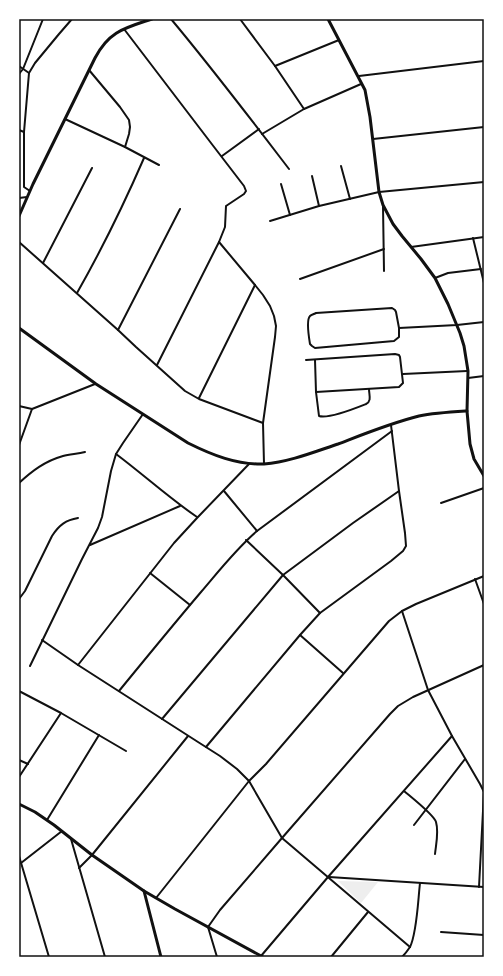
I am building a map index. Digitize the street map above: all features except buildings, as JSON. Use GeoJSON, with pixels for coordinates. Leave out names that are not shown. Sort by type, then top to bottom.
{"type":"FeatureCollection","features":[{"type":"Feature","properties":{"kind":"street"},"geometry":{"type":"LineString","coordinates":[[19,74],[23,69],[43,19]]}},
{"type":"Feature","properties":{"kind":"street"},"geometry":{"type":"LineString","coordinates":[[24,187],[24,132],[29,73],[72,19]]}},
{"type":"Feature","properties":{"kind":"street"},"geometry":{"type":"LineString","coordinates":[[19,216],[102,46],[116,33],[152,19]]}},
{"type":"Feature","properties":{"kind":"street"},"geometry":{"type":"LineString","coordinates":[[171,19],[200,53],[289,169]]}},
{"type":"Feature","properties":{"kind":"street"},"geometry":{"type":"LineString","coordinates":[[240,19],[275,66],[304,109]]}},
{"type":"Feature","properties":{"kind":"street"},"geometry":{"type":"LineString","coordinates":[[328,19],[365,90],[368,101],[379,192],[383,205],[393,224],[422,259],[435,278],[457,325],[464,346],[468,371],[468,430],[474,459],[484,476]]}},
{"type":"Feature","properties":{"kind":"street"},"geometry":{"type":"LineString","coordinates":[[124,29],[246,189],[244,194],[226,206],[225,227],[219,242],[157,366]]}},
{"type":"Feature","properties":{"kind":"street"},"geometry":{"type":"LineString","coordinates":[[275,66],[339,40]]}},
{"type":"Feature","properties":{"kind":"street"},"geometry":{"type":"LineString","coordinates":[[358,76],[484,61]]}},
{"type":"Feature","properties":{"kind":"street"},"geometry":{"type":"LineString","coordinates":[[19,66],[29,73]]}},
{"type":"Feature","properties":{"kind":"street"},"geometry":{"type":"LineString","coordinates":[[89,70],[129,120],[130,127],[125,148]]}},
{"type":"Feature","properties":{"kind":"street"},"geometry":{"type":"LineString","coordinates":[[262,134],[304,109],[361,84]]}},
{"type":"Feature","properties":{"kind":"street"},"geometry":{"type":"LineString","coordinates":[[66,119],[159,165]]}},
{"type":"Feature","properties":{"kind":"street"},"geometry":{"type":"LineString","coordinates":[[373,139],[484,127]]}},
{"type":"Feature","properties":{"kind":"street"},"geometry":{"type":"LineString","coordinates":[[222,156],[259,129]]}},
{"type":"Feature","properties":{"kind":"street"},"geometry":{"type":"LineString","coordinates":[[19,130],[24,132]]}},
{"type":"Feature","properties":{"kind":"street"},"geometry":{"type":"LineString","coordinates":[[77,293],[104,243],[144,158]]}},
{"type":"Feature","properties":{"kind":"street"},"geometry":{"type":"LineString","coordinates":[[341,166],[350,199]]}},
{"type":"Feature","properties":{"kind":"street"},"geometry":{"type":"LineString","coordinates":[[43,263],[92,168]]}},
{"type":"Feature","properties":{"kind":"street"},"geometry":{"type":"LineString","coordinates":[[312,176],[320,206]]}},
{"type":"Feature","properties":{"kind":"street"},"geometry":{"type":"LineString","coordinates":[[270,221],[320,206],[379,192],[484,182]]}},
{"type":"Feature","properties":{"kind":"street"},"geometry":{"type":"LineString","coordinates":[[281,184],[290,215]]}},
{"type":"Feature","properties":{"kind":"street"},"geometry":{"type":"LineString","coordinates":[[19,185],[30,191]]}},
{"type":"Feature","properties":{"kind":"street"},"geometry":{"type":"LineString","coordinates":[[19,198],[27,197]]}},
{"type":"Feature","properties":{"kind":"street"},"geometry":{"type":"LineString","coordinates":[[383,205],[384,271]]}},
{"type":"Feature","properties":{"kind":"street"},"geometry":{"type":"LineString","coordinates":[[118,330],[180,209]]}},
{"type":"Feature","properties":{"kind":"street"},"geometry":{"type":"LineString","coordinates":[[411,247],[484,237]]}},
{"type":"Feature","properties":{"kind":"street"},"geometry":{"type":"LineString","coordinates":[[474,238],[484,283]]}},
{"type":"Feature","properties":{"kind":"street"},"geometry":{"type":"LineString","coordinates":[[19,242],[185,391],[199,399],[263,423]]}},
{"type":"Feature","properties":{"kind":"street"},"geometry":{"type":"LineString","coordinates":[[219,242],[263,295],[274,316],[276,326],[275,337],[263,423],[264,464]]}},
{"type":"Feature","properties":{"kind":"street"},"geometry":{"type":"LineString","coordinates":[[300,279],[384,249]]}},
{"type":"Feature","properties":{"kind":"street"},"geometry":{"type":"LineString","coordinates":[[435,278],[448,273],[481,269]]}},
{"type":"Feature","properties":{"kind":"street"},"geometry":{"type":"LineString","coordinates":[[199,399],[255,285]]}},
{"type":"Feature","properties":{"kind":"street"},"geometry":{"type":"LineString","coordinates":[[392,308],[395,310],[399,328],[398,337],[394,341],[390,342],[315,348],[309,341],[308,321],[309,316],[316,313],[392,308]]}},
{"type":"Feature","properties":{"kind":"street"},"geometry":{"type":"LineString","coordinates":[[399,328],[484,322]]}},
{"type":"Feature","properties":{"kind":"street"},"geometry":{"type":"LineString","coordinates":[[19,328],[96,384],[188,443],[226,459],[264,464],[280,461],[302,456],[418,416],[467,411]]}},
{"type":"Feature","properties":{"kind":"street"},"geometry":{"type":"LineString","coordinates":[[306,360],[395,354],[400,357],[403,383],[398,387],[316,392]]}},
{"type":"Feature","properties":{"kind":"street"},"geometry":{"type":"LineString","coordinates":[[315,360],[316,392],[319,416],[324,417],[339,414],[368,403],[370,400],[369,389]]}},
{"type":"Feature","properties":{"kind":"street"},"geometry":{"type":"LineString","coordinates":[[403,374],[468,371]]}},
{"type":"Feature","properties":{"kind":"street"},"geometry":{"type":"LineString","coordinates":[[468,378],[484,376]]}},
{"type":"Feature","properties":{"kind":"street"},"geometry":{"type":"LineString","coordinates":[[19,406],[32,409],[96,384]]}},
{"type":"Feature","properties":{"kind":"street"},"geometry":{"type":"LineString","coordinates":[[19,445],[32,409]]}},
{"type":"Feature","properties":{"kind":"street"},"geometry":{"type":"LineString","coordinates":[[30,666],[98,528],[102,517],[116,454],[143,414]]}},
{"type":"Feature","properties":{"kind":"street"},"geometry":{"type":"LineString","coordinates":[[206,747],[320,613],[391,561],[403,551],[406,546],[391,425]]}},
{"type":"Feature","properties":{"kind":"street"},"geometry":{"type":"LineString","coordinates":[[119,691],[246,540],[392,431]]}},
{"type":"Feature","properties":{"kind":"street"},"geometry":{"type":"LineString","coordinates":[[19,483],[37,467],[51,460],[85,452]]}},
{"type":"Feature","properties":{"kind":"street"},"geometry":{"type":"LineString","coordinates":[[116,454],[197,518]]}},
{"type":"Feature","properties":{"kind":"street"},"geometry":{"type":"LineString","coordinates":[[78,665],[174,543],[250,463]]}},
{"type":"Feature","properties":{"kind":"street"},"geometry":{"type":"LineString","coordinates":[[441,503],[484,488]]}},
{"type":"Feature","properties":{"kind":"street"},"geometry":{"type":"LineString","coordinates":[[224,491],[257,531]]}},
{"type":"Feature","properties":{"kind":"street"},"geometry":{"type":"LineString","coordinates":[[162,719],[283,575],[398,491]]}},
{"type":"Feature","properties":{"kind":"street"},"geometry":{"type":"LineString","coordinates":[[89,546],[180,506]]}},
{"type":"Feature","properties":{"kind":"street"},"geometry":{"type":"LineString","coordinates":[[19,599],[25,591],[56,529],[66,521],[78,518]]}},
{"type":"Feature","properties":{"kind":"street"},"geometry":{"type":"LineString","coordinates":[[246,540],[320,613]]}},
{"type":"Feature","properties":{"kind":"street"},"geometry":{"type":"LineString","coordinates":[[150,573],[190,605]]}},
{"type":"Feature","properties":{"kind":"street"},"geometry":{"type":"LineString","coordinates":[[156,898],[249,780],[266,764],[389,621],[402,611],[416,604],[484,576]]}},
{"type":"Feature","properties":{"kind":"street"},"geometry":{"type":"LineString","coordinates":[[476,579],[484,604]]}},
{"type":"Feature","properties":{"kind":"street"},"geometry":{"type":"LineString","coordinates":[[402,611],[428,690],[465,760],[484,792],[479,887]]}},
{"type":"Feature","properties":{"kind":"street"},"geometry":{"type":"LineString","coordinates":[[300,635],[343,673]]}},
{"type":"Feature","properties":{"kind":"street"},"geometry":{"type":"LineString","coordinates":[[42,640],[78,665],[220,756],[237,769],[249,780],[282,838],[410,947]]}},
{"type":"Feature","properties":{"kind":"street"},"geometry":{"type":"LineString","coordinates":[[208,927],[225,904],[390,714],[405,701],[484,665]]}},
{"type":"Feature","properties":{"kind":"street"},"geometry":{"type":"LineString","coordinates":[[20,692],[61,713],[126,751]]}},
{"type":"Feature","properties":{"kind":"street"},"geometry":{"type":"LineString","coordinates":[[19,777],[61,713]]}},
{"type":"Feature","properties":{"kind":"street"},"geometry":{"type":"LineString","coordinates":[[46,820],[99,735]]}},
{"type":"Feature","properties":{"kind":"street"},"geometry":{"type":"LineString","coordinates":[[79,868],[92,855],[188,736]]}},
{"type":"Feature","properties":{"kind":"street"},"geometry":{"type":"LineString","coordinates":[[19,804],[71,837],[92,855],[144,891],[262,956],[328,877],[452,736]]}},
{"type":"Feature","properties":{"kind":"street"},"geometry":{"type":"LineString","coordinates":[[19,760],[28,764]]}},
{"type":"Feature","properties":{"kind":"street"},"geometry":{"type":"LineString","coordinates":[[414,824],[465,760]]}},
{"type":"Feature","properties":{"kind":"street"},"geometry":{"type":"LineString","coordinates":[[404,791],[426,810],[434,818],[437,824],[435,854]]}},
{"type":"Feature","properties":{"kind":"street"},"geometry":{"type":"LineString","coordinates":[[21,863],[62,831]]}},
{"type":"Feature","properties":{"kind":"street"},"geometry":{"type":"LineString","coordinates":[[71,837],[105,957]]}},
{"type":"Feature","properties":{"kind":"street"},"geometry":{"type":"LineString","coordinates":[[19,856],[50,957]]}},
{"type":"Feature","properties":{"kind":"street"},"geometry":{"type":"LineString","coordinates":[[328,877],[484,887]]}},
{"type":"Feature","properties":{"kind":"street"},"geometry":{"type":"LineString","coordinates":[[402,957],[410,947],[413,940],[420,883]]}},
{"type":"Feature","properties":{"kind":"street"},"geometry":{"type":"LineString","coordinates":[[144,891],[161,957]]}},
{"type":"Feature","properties":{"kind":"street"},"geometry":{"type":"LineString","coordinates":[[331,957],[368,912]]}},
{"type":"Feature","properties":{"kind":"street"},"geometry":{"type":"LineString","coordinates":[[208,927],[217,957]]}},
{"type":"Feature","properties":{"kind":"street"},"geometry":{"type":"LineString","coordinates":[[441,932],[484,935]]}},
{"type":"Feature","properties":{"kind":"shaded area"},"geometry":{"type":"Polygon","coordinates":[[[338,881],[378,882],[361,903],[338,881]]]}}]}
